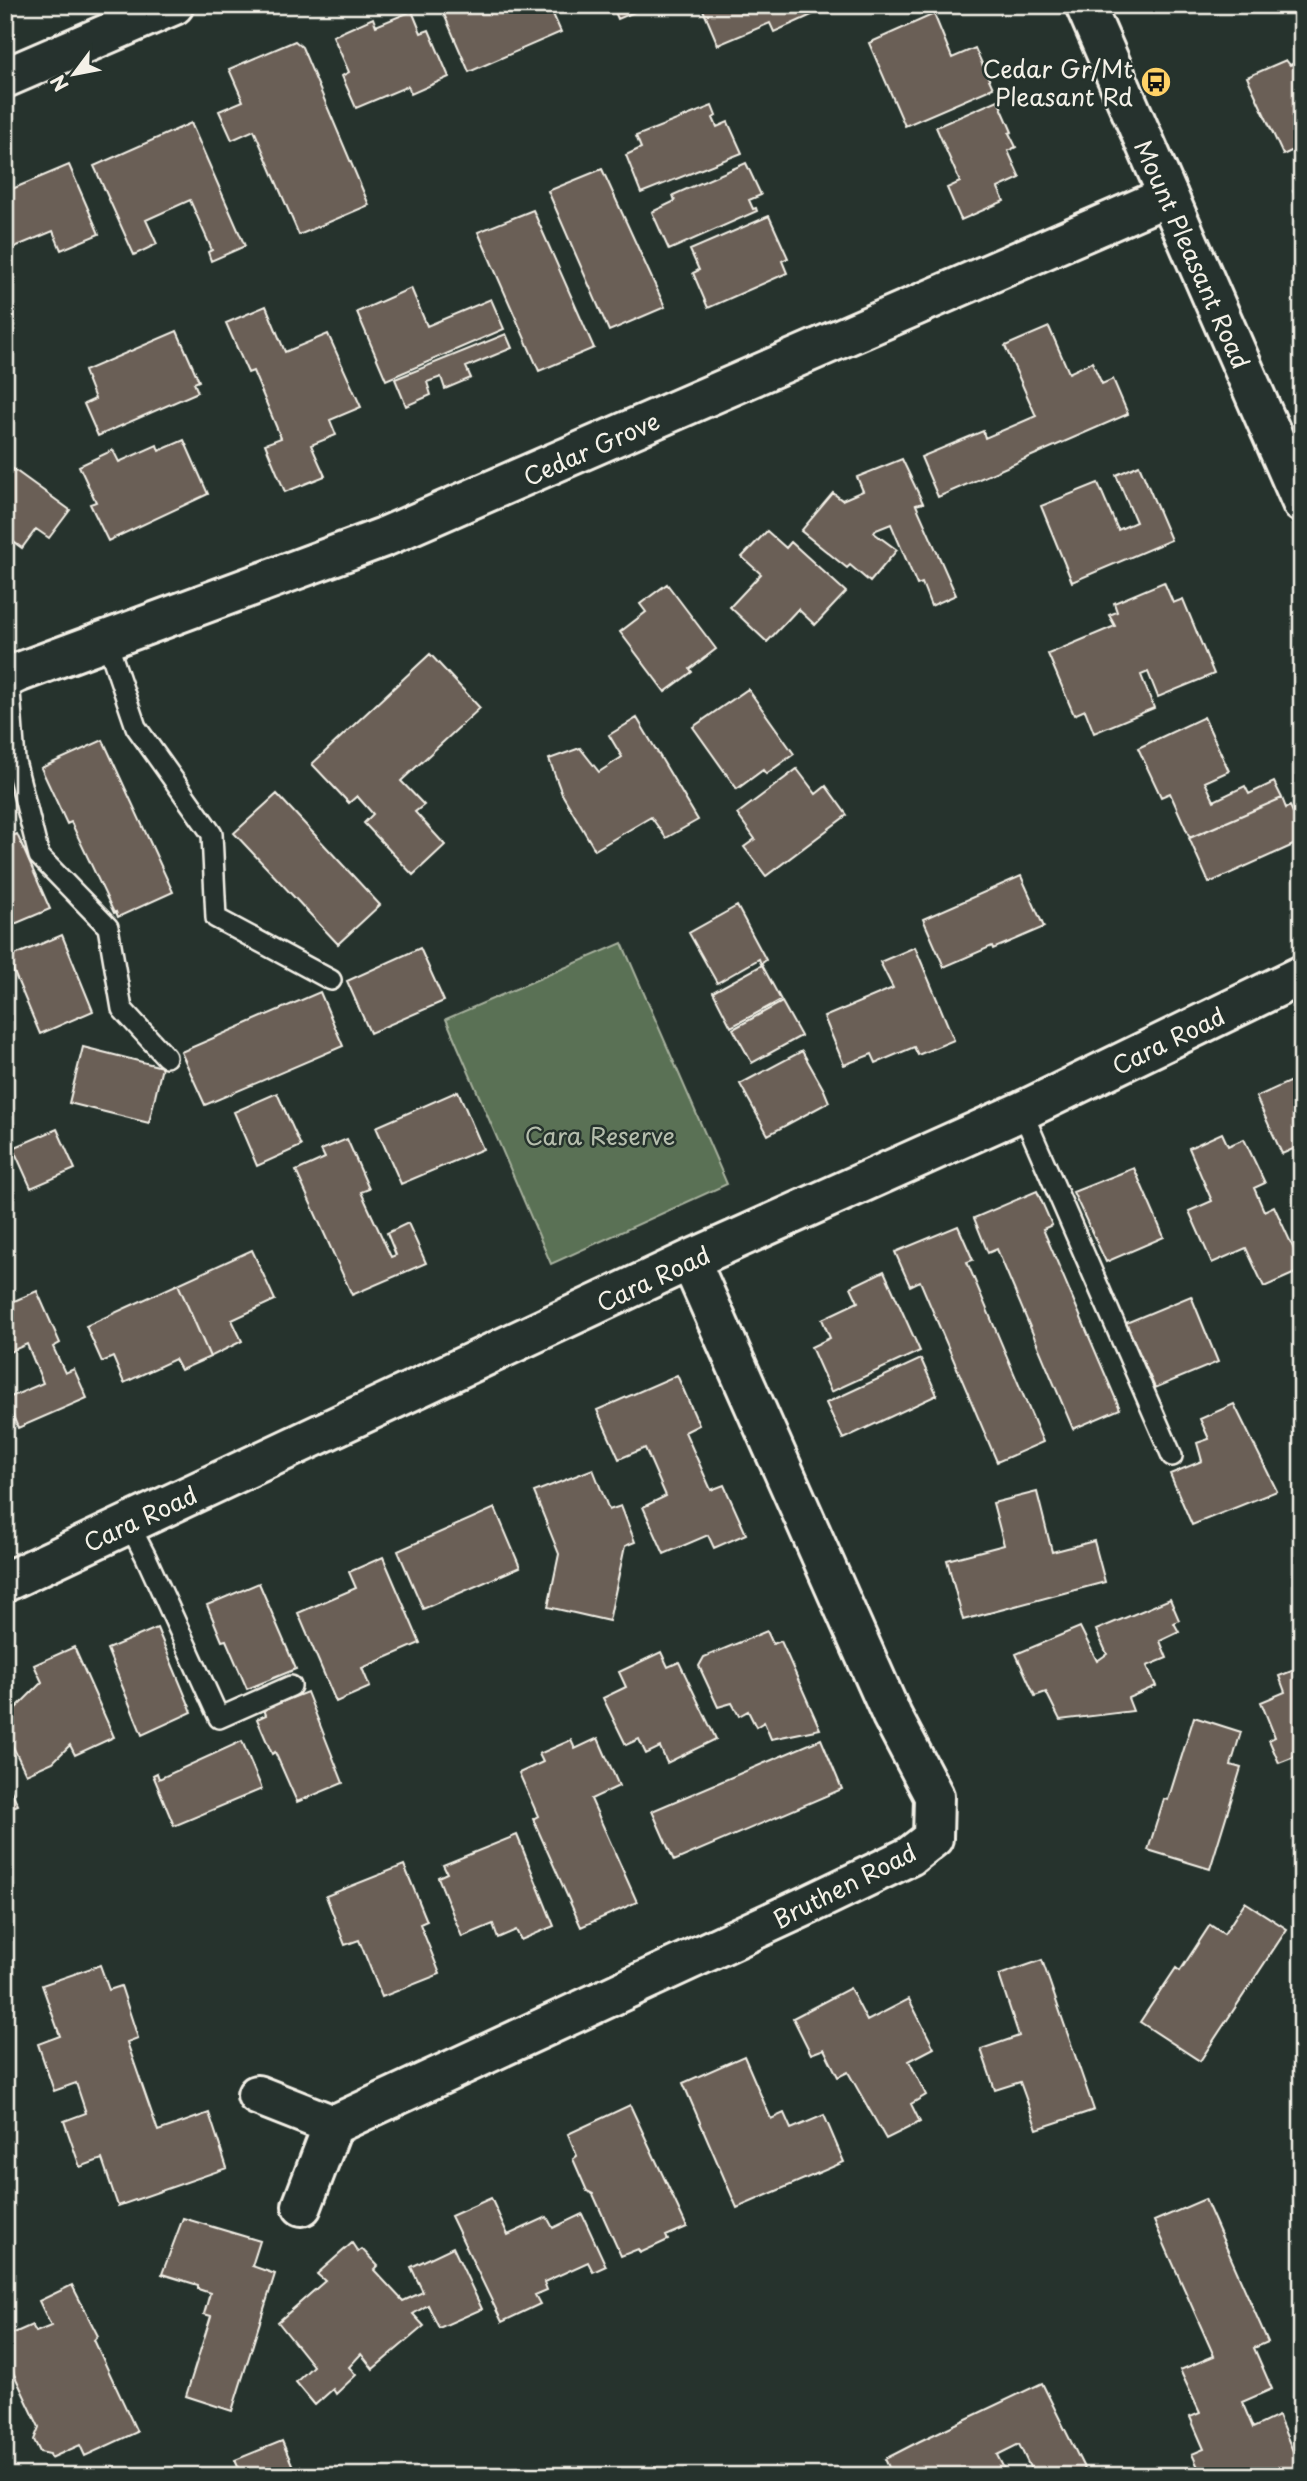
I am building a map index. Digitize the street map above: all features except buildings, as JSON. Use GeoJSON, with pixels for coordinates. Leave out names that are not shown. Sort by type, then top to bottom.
{"type":"FeatureCollection","features":[{"type":"Feature","properties":{"kind":"street"},"geometry":{"type":"LineString","coordinates":[[5,78],[174,5]]}},
{"type":"Feature","properties":{"kind":"street","name":"Mount Pleasant Road"},"geometry":{"type":"LineString","coordinates":[[1085,5],[1301,501]]}},
{"type":"Feature","properties":{"kind":"street","name":"Cedar Grove"},"geometry":{"type":"LineString","coordinates":[[7,678],[384,537],[1168,196]]}},
{"type":"Feature","properties":{"kind":"street","name":"Cara Road"},"geometry":{"type":"LineString","coordinates":[[5,1582],[690,1260],[1022,1111],[1302,975]]}},
{"type":"Feature","properties":{"kind":"street","name":"Bruthen Road"},"geometry":{"type":"LineString","coordinates":[[333,2125],[806,1906],[910,1856],[933,1839],[934,1796],[892,1716],[690,1260]]}},
{"type":"Feature","properties":{"kind":"street"},"geometry":{"type":"LineString","coordinates":[[257,2095],[333,2125],[302,2206]]}},
{"type":"Feature","properties":{"kind":"lane"},"geometry":{"type":"LineString","coordinates":[[106,639],[136,727],[212,834],[216,918],[331,980]]}},
{"type":"Feature","properties":{"kind":"lane"},"geometry":{"type":"LineString","coordinates":[[7,678],[15,761],[39,856],[108,927],[122,1009],[166,1057]]}},
{"type":"Feature","properties":{"kind":"lane"},"geometry":{"type":"LineString","coordinates":[[1022,1111],[1172,1456]]}},
{"type":"Feature","properties":{"kind":"lane"},"geometry":{"type":"LineString","coordinates":[[129,1524],[219,1718],[291,1686]]}},
{"type":"Feature","properties":{"kind":"green space","name":"Cara Reserve"},"geometry":{"type":"Polygon","coordinates":[[[622,943],[727,1184],[551,1264],[446,1019],[622,943]]]}},
{"type":"Feature","properties":{"kind":"place","name":"Cedar Gr/Mt Pleasant Rd"},"geometry":{"type":"Point","coordinates":[1156,82]}}]}
